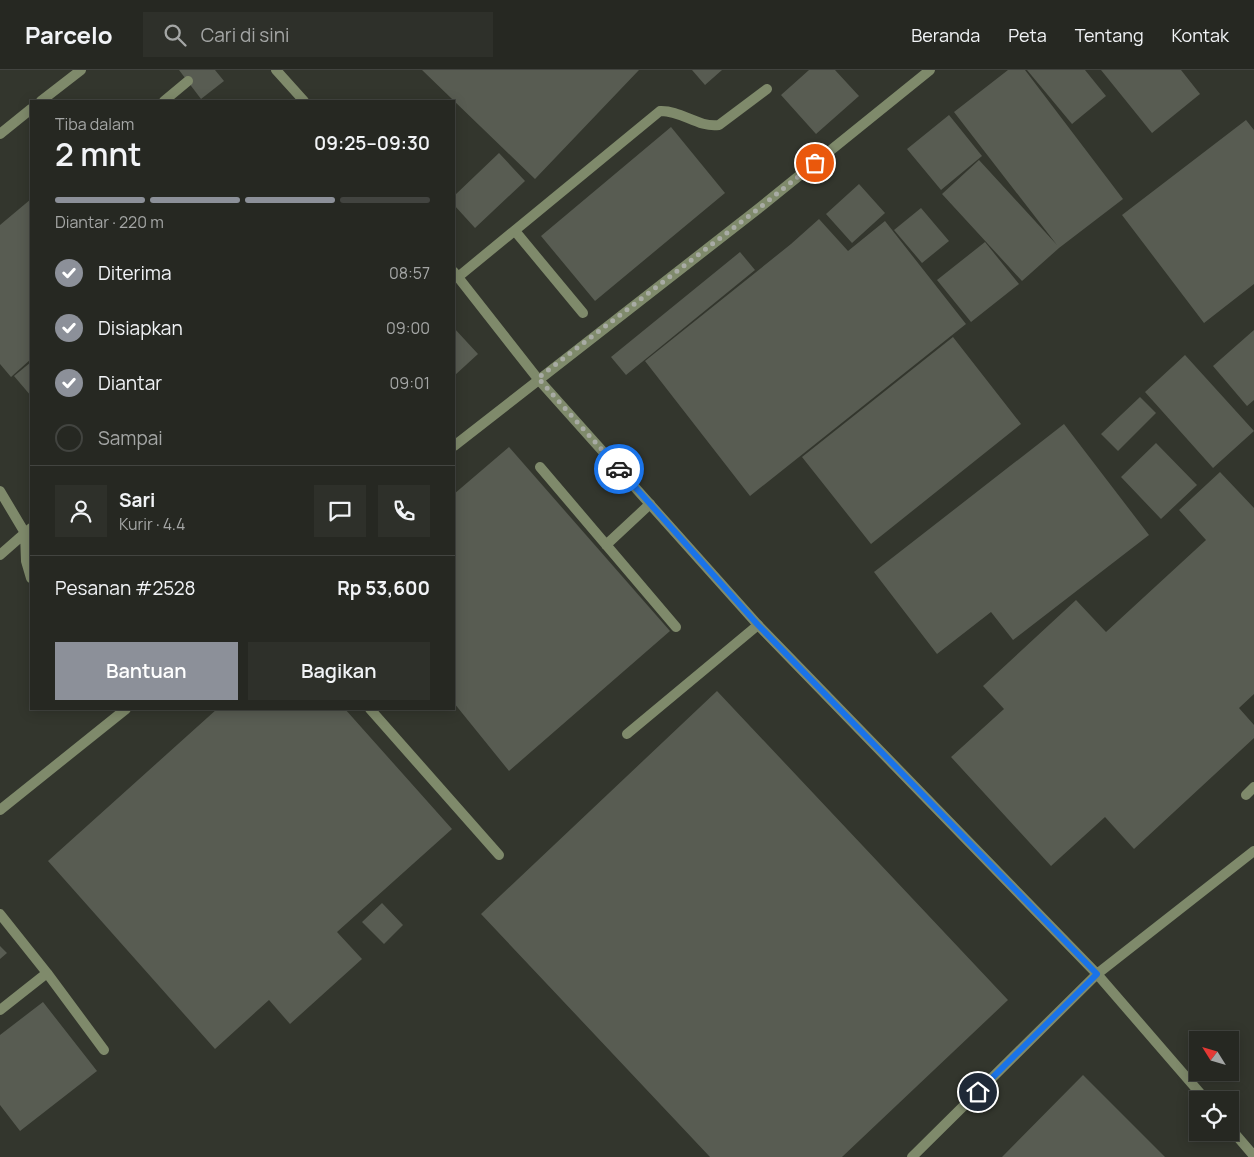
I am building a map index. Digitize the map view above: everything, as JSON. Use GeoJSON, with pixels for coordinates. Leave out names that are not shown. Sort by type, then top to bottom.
{"type":"FeatureCollection","features":[{"type":"Feature","properties":{"kind":"street"},"geometry":{"type":"LineString","coordinates":[[42,100],[81,70]]}},
{"type":"Feature","properties":{"kind":"street"},"geometry":{"type":"LineString","coordinates":[[276,70],[303,100]]}},
{"type":"Feature","properties":{"kind":"street"},"geometry":{"type":"LineString","coordinates":[[455,445],[538,378],[758,209],[930,70]]}},
{"type":"Feature","properties":{"kind":"street"},"geometry":{"type":"LineString","coordinates":[[165,100],[188,81]]}},
{"type":"Feature","properties":{"kind":"street"},"geometry":{"type":"LineString","coordinates":[[768,89],[718,125],[709,126],[669,111],[660,111],[515,231],[456,274],[538,378],[758,625],[1097,974],[1198,1091]]}},
{"type":"Feature","properties":{"kind":"street"},"geometry":{"type":"LineString","coordinates":[[0,134],[30,110]]}},
{"type":"Feature","properties":{"kind":"street"},"geometry":{"type":"LineString","coordinates":[[515,231],[583,313]]}},
{"type":"Feature","properties":{"kind":"street"},"geometry":{"type":"LineString","coordinates":[[540,467],[676,627]]}},
{"type":"Feature","properties":{"kind":"street"},"geometry":{"type":"LineString","coordinates":[[0,491],[28,531],[26,561],[30,575]]}},
{"type":"Feature","properties":{"kind":"street"},"geometry":{"type":"LineString","coordinates":[[606,545],[650,504]]}},
{"type":"Feature","properties":{"kind":"street"},"geometry":{"type":"LineString","coordinates":[[0,555],[28,531]]}},
{"type":"Feature","properties":{"kind":"street"},"geometry":{"type":"LineString","coordinates":[[627,734],[758,625]]}},
{"type":"Feature","properties":{"kind":"street"},"geometry":{"type":"LineString","coordinates":[[0,810],[125,710]]}},
{"type":"Feature","properties":{"kind":"street"},"geometry":{"type":"LineString","coordinates":[[371,710],[500,855]]}},
{"type":"Feature","properties":{"kind":"street"},"geometry":{"type":"LineString","coordinates":[[1246,795],[1254,787]]}},
{"type":"Feature","properties":{"kind":"street"},"geometry":{"type":"LineString","coordinates":[[912,1157],[1097,974],[1254,851]]}},
{"type":"Feature","properties":{"kind":"street"},"geometry":{"type":"LineString","coordinates":[[0,914],[104,1050]]}},
{"type":"Feature","properties":{"kind":"street"},"geometry":{"type":"LineString","coordinates":[[0,1010],[46,973]]}},
{"type":"Feature","properties":{"kind":"street"},"geometry":{"type":"LineString","coordinates":[[1239,1138],[1254,1156]]}},
{"type":"Feature","properties":{"kind":"building"},"geometry":{"type":"Polygon","coordinates":[[[179,70],[215,70],[224,81],[201,99],[179,70]]]}},
{"type":"Feature","properties":{"kind":"building"},"geometry":{"type":"Polygon","coordinates":[[[422,70],[639,70],[535,179],[422,70]]]}},
{"type":"Feature","properties":{"kind":"building"},"geometry":{"type":"Polygon","coordinates":[[[692,70],[722,70],[705,85],[692,70]]]}},
{"type":"Feature","properties":{"kind":"building"},"geometry":{"type":"Polygon","coordinates":[[[809,70],[835,70],[859,96],[816,134],[781,95],[809,70]]]}},
{"type":"Feature","properties":{"kind":"building"},"geometry":{"type":"Polygon","coordinates":[[[1008,70],[1025,70],[1123,199],[1059,248],[1022,281],[942,194],[979,160],[1057,245],[954,112],[1008,70]]]}},
{"type":"Feature","properties":{"kind":"building"},"geometry":{"type":"Polygon","coordinates":[[[1027,70],[1085,70],[1106,96],[1072,124],[1027,70]]]}},
{"type":"Feature","properties":{"kind":"building"},"geometry":{"type":"Polygon","coordinates":[[[1101,70],[1181,70],[1200,94],[1152,133],[1101,70]]]}},
{"type":"Feature","properties":{"kind":"building"},"geometry":{"type":"Polygon","coordinates":[[[949,115],[982,156],[941,190],[907,149],[949,115]]]}},
{"type":"Feature","properties":{"kind":"building"},"geometry":{"type":"Polygon","coordinates":[[[1246,120],[1254,130],[1254,284],[1204,323],[1122,215],[1246,120]]]}},
{"type":"Feature","properties":{"kind":"building"},"geometry":{"type":"Polygon","coordinates":[[[671,127],[725,193],[595,301],[541,236],[671,127]]]}},
{"type":"Feature","properties":{"kind":"building"},"geometry":{"type":"Polygon","coordinates":[[[499,153],[525,181],[475,228],[455,206],[455,195],[499,153]]]}},
{"type":"Feature","properties":{"kind":"building"},"geometry":{"type":"Polygon","coordinates":[[[859,184],[885,213],[852,243],[826,214],[859,184]]]}},
{"type":"Feature","properties":{"kind":"building"},"geometry":{"type":"Polygon","coordinates":[[[30,200],[30,360],[11,377],[0,364],[0,225],[30,200]]]}},
{"type":"Feature","properties":{"kind":"building"},"geometry":{"type":"Polygon","coordinates":[[[921,208],[949,241],[922,263],[894,230],[921,208]]]}},
{"type":"Feature","properties":{"kind":"building"},"geometry":{"type":"Polygon","coordinates":[[[819,219],[848,251],[885,221],[966,324],[750,496],[645,361],[791,244],[819,219]]]}},
{"type":"Feature","properties":{"kind":"building"},"geometry":{"type":"Polygon","coordinates":[[[985,242],[1019,284],[971,322],[937,280],[985,242]]]}},
{"type":"Feature","properties":{"kind":"building"},"geometry":{"type":"Polygon","coordinates":[[[740,252],[755,270],[626,375],[611,357],[740,252]]]}},
{"type":"Feature","properties":{"kind":"building"},"geometry":{"type":"Polygon","coordinates":[[[455,329],[478,354],[455,375],[455,329]]]}},
{"type":"Feature","properties":{"kind":"building"},"geometry":{"type":"Polygon","coordinates":[[[1254,330],[1254,400],[1247,406],[1213,366],[1254,330]]]}},
{"type":"Feature","properties":{"kind":"building"},"geometry":{"type":"Polygon","coordinates":[[[953,337],[1021,424],[871,544],[802,457],[953,337]]]}},
{"type":"Feature","properties":{"kind":"building"},"geometry":{"type":"Polygon","coordinates":[[[1185,355],[1254,431],[1213,468],[1145,392],[1185,355]]]}},
{"type":"Feature","properties":{"kind":"building"},"geometry":{"type":"Polygon","coordinates":[[[30,363],[30,395],[14,376],[30,363]]]}},
{"type":"Feature","properties":{"kind":"building"},"geometry":{"type":"Polygon","coordinates":[[[1140,397],[1156,413],[1118,451],[1101,434],[1140,397]]]}},
{"type":"Feature","properties":{"kind":"building"},"geometry":{"type":"Polygon","coordinates":[[[1064,424],[1149,535],[1013,640],[991,612],[937,654],[874,572],[1064,424]]]}},
{"type":"Feature","properties":{"kind":"building"},"geometry":{"type":"Polygon","coordinates":[[[1156,443],[1197,485],[1161,519],[1121,477],[1156,443]]]}},
{"type":"Feature","properties":{"kind":"building"},"geometry":{"type":"Polygon","coordinates":[[[509,447],[670,631],[509,771],[455,704],[455,493],[509,447]]]}},
{"type":"Feature","properties":{"kind":"building"},"geometry":{"type":"Polygon","coordinates":[[[1220,472],[1254,508],[1254,694],[1239,708],[1254,725],[1254,738],[1134,849],[1105,817],[1051,866],[951,757],[1004,709],[983,686],[1076,600],[1106,632],[1206,540],[1179,510],[1220,472]]]}},
{"type":"Feature","properties":{"kind":"building"},"geometry":{"type":"Polygon","coordinates":[[[717,691],[1008,1000],[842,1157],[710,1157],[481,914],[717,691]]]}},
{"type":"Feature","properties":{"kind":"building"},"geometry":{"type":"Polygon","coordinates":[[[216,710],[346,710],[452,829],[337,932],[362,959],[290,1024],[269,1000],[215,1049],[48,861],[216,710]]]}},
{"type":"Feature","properties":{"kind":"building"},"geometry":{"type":"Polygon","coordinates":[[[382,903],[403,925],[384,944],[362,922],[382,903]]]}},
{"type":"Feature","properties":{"kind":"building"},"geometry":{"type":"Polygon","coordinates":[[[0,946],[7,953],[0,959],[0,946]]]}},
{"type":"Feature","properties":{"kind":"building"},"geometry":{"type":"Polygon","coordinates":[[[43,1002],[97,1071],[20,1131],[0,1105],[0,1035],[43,1002]]]}},
{"type":"Feature","properties":{"kind":"building"},"geometry":{"type":"Polygon","coordinates":[[[1083,1075],[1165,1157],[1002,1157],[1083,1075]]]}},
{"type":"Feature","properties":{"kind":"way so far"},"geometry":{"type":"LineString","coordinates":[[619,469],[538,378],[815,163]]}},
{"type":"Feature","properties":{"kind":"route"},"geometry":{"type":"LineString","coordinates":[[619,469],[758,625],[1097,974],[978,1092]]}}]}
